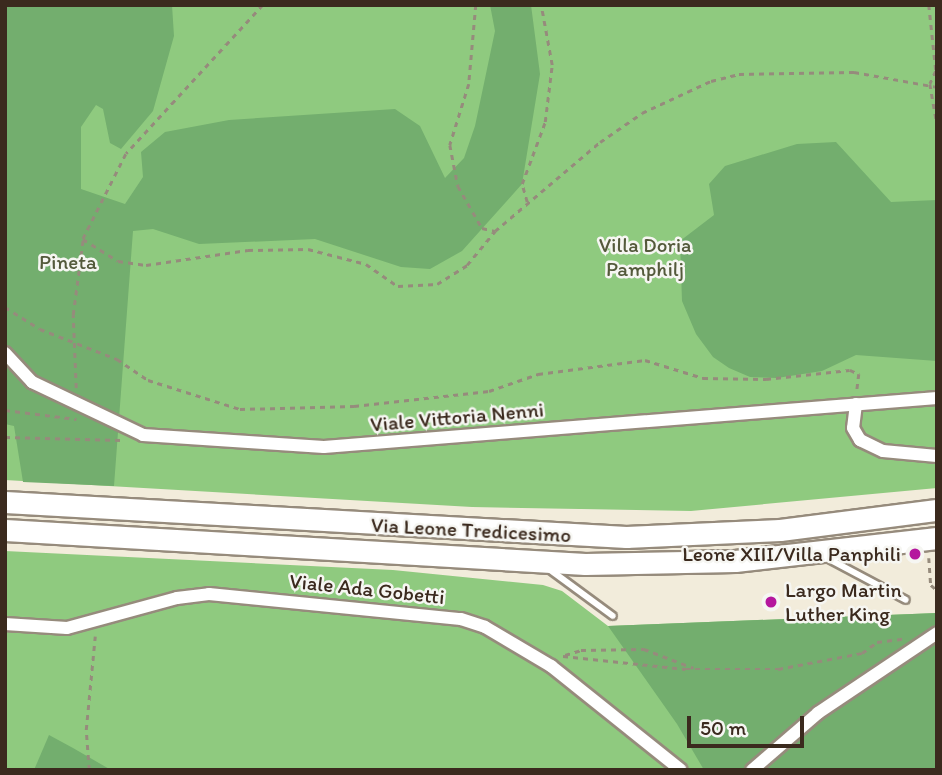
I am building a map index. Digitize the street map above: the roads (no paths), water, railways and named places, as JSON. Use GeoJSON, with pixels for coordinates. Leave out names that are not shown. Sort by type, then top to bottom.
{"type":"FeatureCollection","features":[{"type":"Feature","properties":{"kind":"main road","name":"Via Leone Tredicesimo"},"geometry":{"type":"LineString","coordinates":[[5,502],[626,537],[780,530],[937,510]]}},
{"type":"Feature","properties":{"kind":"main road","name":"Via Leone Tredicesimo"},"geometry":{"type":"LineString","coordinates":[[5,530],[538,563],[662,564],[819,554],[932,538]]}},
{"type":"Feature","properties":{"kind":"street","name":"Viale Vittoria Nenni"},"geometry":{"type":"LineString","coordinates":[[5,353],[32,382],[114,424],[154,436],[324,447],[937,398]]}},
{"type":"Feature","properties":{"kind":"street"},"geometry":{"type":"LineString","coordinates":[[856,404],[853,428],[867,445],[883,451],[937,456]]}},
{"type":"Feature","properties":{"kind":"street","name":"Viale Ada Gobetti"},"geometry":{"type":"LineString","coordinates":[[5,624],[57,628],[96,622],[177,598],[209,594],[295,600],[461,619],[485,627],[539,658],[681,770]]}},
{"type":"Feature","properties":{"kind":"street"},"geometry":{"type":"LineString","coordinates":[[752,770],[818,713],[935,636]]}},
{"type":"Feature","properties":{"kind":"lane"},"geometry":{"type":"LineString","coordinates":[[819,554],[906,600]]}},
{"type":"Feature","properties":{"kind":"lane"},"geometry":{"type":"LineString","coordinates":[[538,563],[613,616]]}},
{"type":"Feature","properties":{"kind":"place","name":"Leone XIII/Villa Panphili"},"geometry":{"type":"Point","coordinates":[915,554]}},
{"type":"Feature","properties":{"kind":"place","name":"Largo Martin Luther King"},"geometry":{"type":"Point","coordinates":[771,602]}},
{"type":"Feature","properties":{"kind":"park label","name":"Villa Doria Pamphilj"},"geometry":{"type":"Point","coordinates":[645,257]}},
{"type":"Feature","properties":{"kind":"park label","name":"Pineta"},"geometry":{"type":"Point","coordinates":[68,262]}}]}
